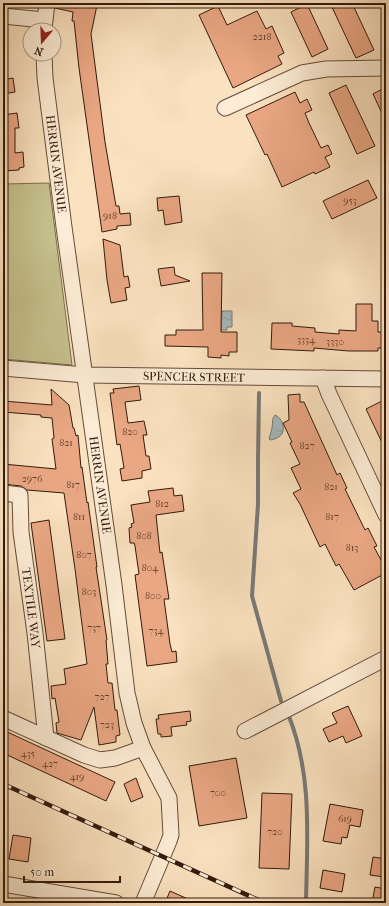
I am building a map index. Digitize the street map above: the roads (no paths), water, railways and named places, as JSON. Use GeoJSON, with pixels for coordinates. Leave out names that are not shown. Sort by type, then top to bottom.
{"type":"FeatureCollection","features":[{"type":"Feature","properties":{"kind":"street"},"geometry":{"type":"LineString","coordinates":[[44,22],[47,3]]}},
{"type":"Feature","properties":{"kind":"street"},"geometry":{"type":"LineString","coordinates":[[3,16],[30,22]]}},
{"type":"Feature","properties":{"kind":"street","name":"HERRIN AVENUE"},"geometry":{"type":"LineString","coordinates":[[45,62],[63,221],[114,585],[127,693],[134,723],[143,748],[169,798],[171,835],[143,903]]}},
{"type":"Feature","properties":{"kind":"street"},"geometry":{"type":"LineString","coordinates":[[226,108],[302,73],[326,69],[386,68]]}},
{"type":"Feature","properties":{"kind":"street","name":"SPENCER STREET"},"geometry":{"type":"LineString","coordinates":[[3,368],[85,375],[386,379]]}},
{"type":"Feature","properties":{"kind":"street"},"geometry":{"type":"LineString","coordinates":[[323,378],[329,394],[386,515]]}},
{"type":"Feature","properties":{"kind":"street","name":"TEXTILE WAY"},"geometry":{"type":"LineString","coordinates":[[3,494],[20,495],[21,532],[35,633],[46,738]]}},
{"type":"Feature","properties":{"kind":"street"},"geometry":{"type":"LineString","coordinates":[[245,731],[386,658]]}},
{"type":"Feature","properties":{"kind":"street"},"geometry":{"type":"LineString","coordinates":[[3,718],[84,755],[100,760],[115,758],[143,748]]}},
{"type":"Feature","properties":{"kind":"street"},"geometry":{"type":"LineString","coordinates":[[3,884],[116,903]]}},
{"type":"Feature","properties":{"kind":"water"},"geometry":{"type":"Polygon","coordinates":[[[222,311],[232,311],[232,327],[227,327],[227,330],[221,330],[222,311]]]}},
{"type":"Feature","properties":{"kind":"water"},"geometry":{"type":"Polygon","coordinates":[[[275,415],[282,423],[283,431],[280,436],[271,440],[269,439],[273,418],[275,415]]]}},
{"type":"Feature","properties":{"kind":"waterway"},"geometry":{"type":"LineString","coordinates":[[259,393],[258,504],[252,596],[281,701]]}},
{"type":"Feature","properties":{"kind":"waterway"},"geometry":{"type":"LineString","coordinates":[[288,714],[302,760],[305,784],[307,807],[306,903]]}},
{"type":"Feature","properties":{"kind":"railway"},"geometry":{"type":"LineString","coordinates":[[3,784],[265,903]]}}]}
